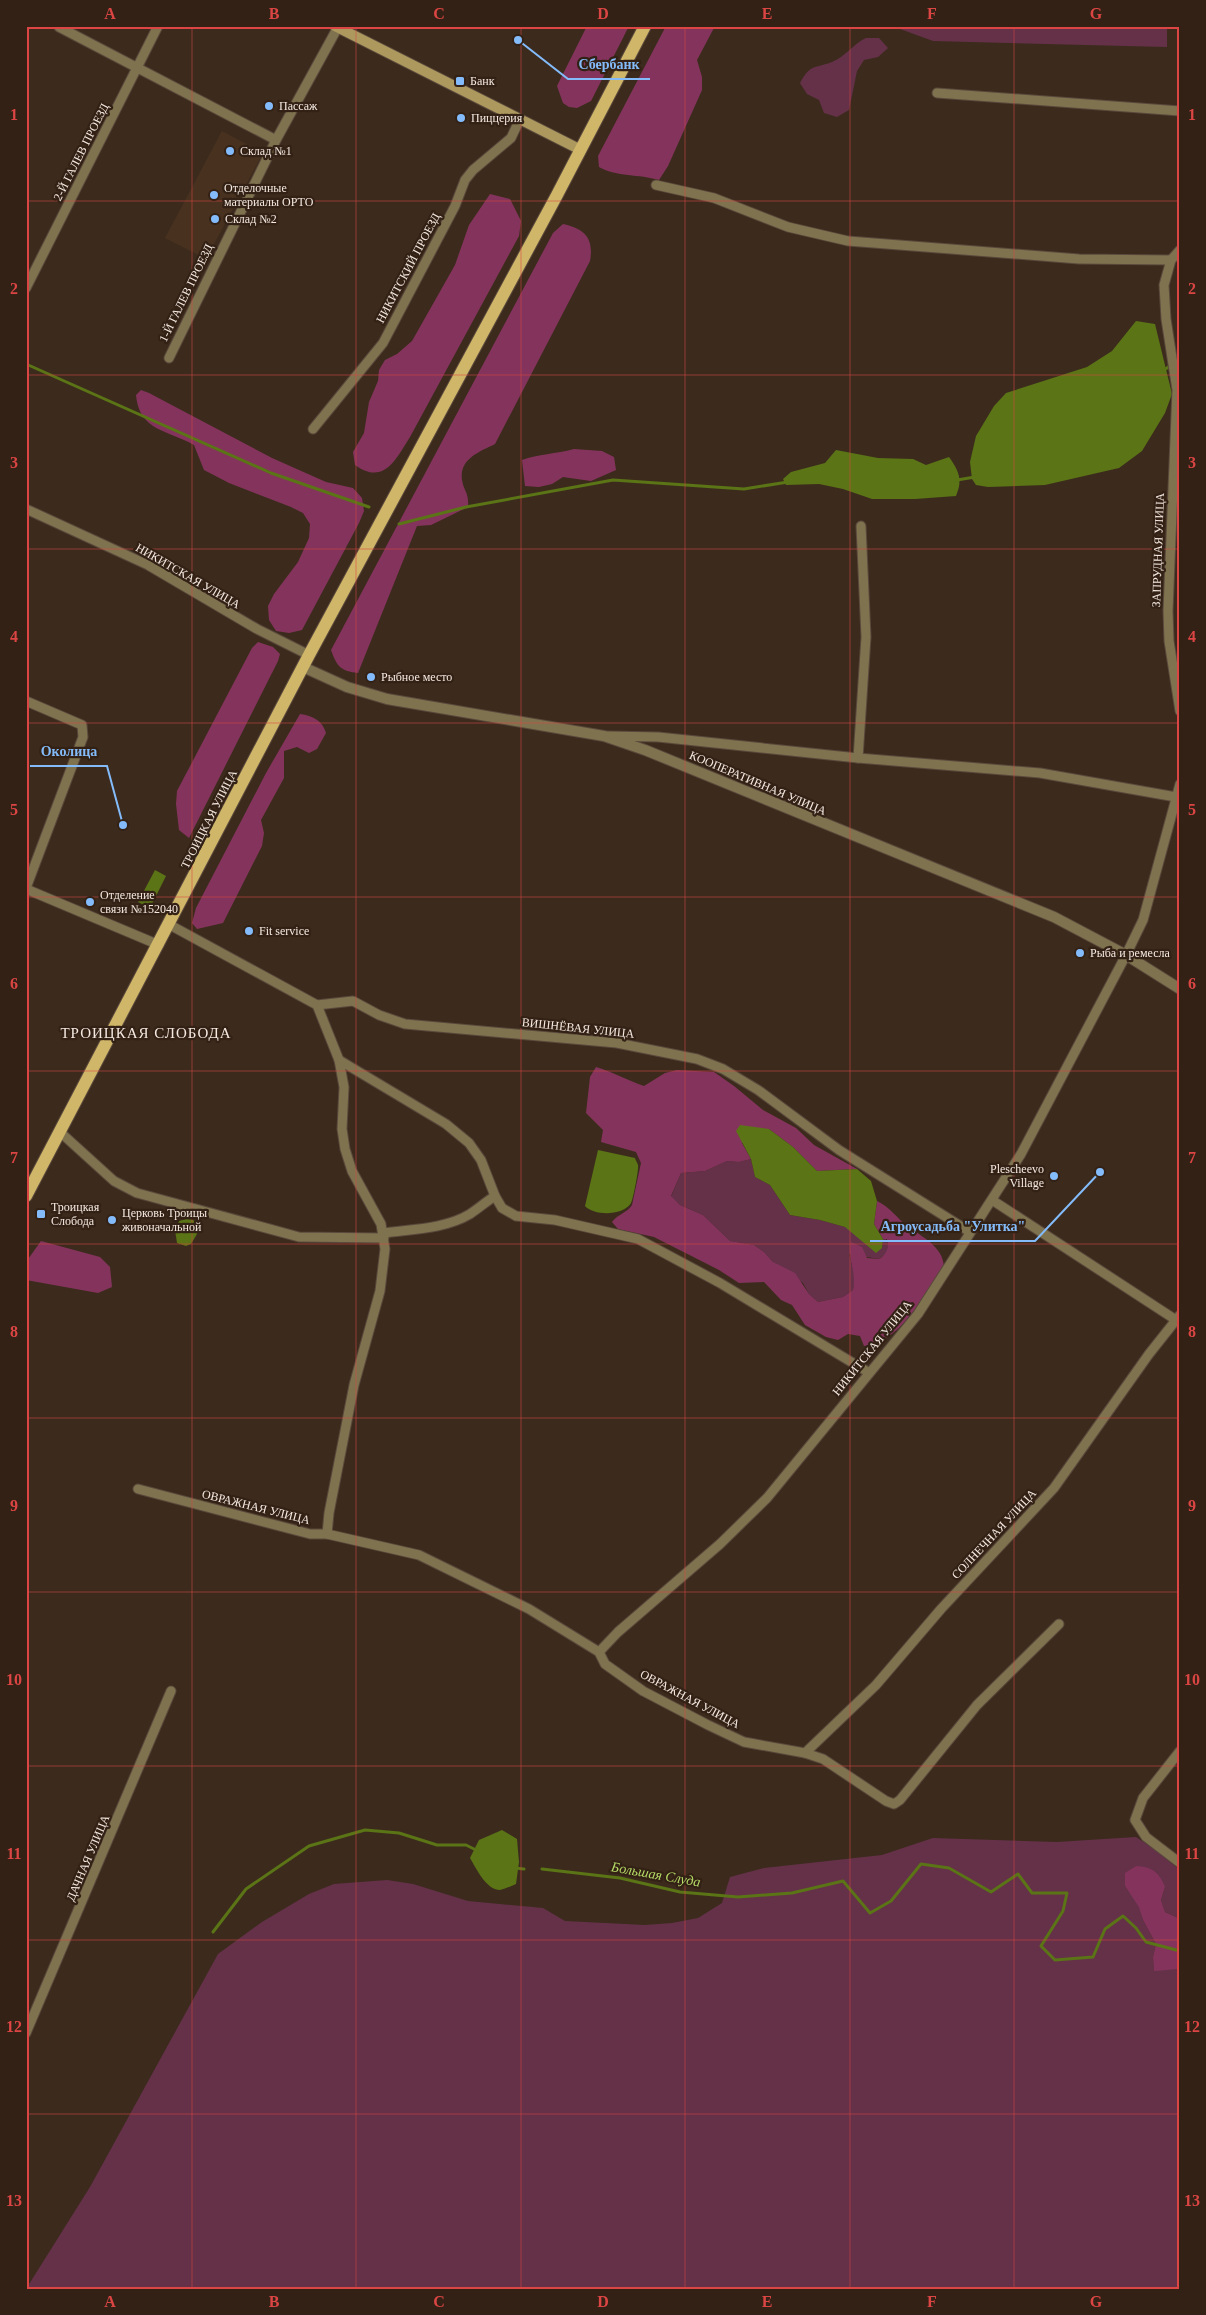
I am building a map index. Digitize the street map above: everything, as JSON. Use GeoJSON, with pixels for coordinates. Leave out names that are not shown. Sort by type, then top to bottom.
{"type":"FeatureCollection","features":[{"type":"Feature","properties":{"kind":"main road","name":"ТРОИЦКАЯ УЛИЦА"},"geometry":{"type":"LineString","coordinates":[[26,1196],[170,925],[309,655],[581,150],[645,26]]}},
{"type":"Feature","properties":{"kind":"main road"},"geometry":{"type":"LineString","coordinates":[[336,27],[581,150]]}},
{"type":"Feature","properties":{"kind":"street","name":"2-Й ГАЛЕВ ПРОЕЗД"},"geometry":{"type":"LineString","coordinates":[[26,288],[158,26]]}},
{"type":"Feature","properties":{"kind":"street"},"geometry":{"type":"LineString","coordinates":[[59,27],[276,140]]}},
{"type":"Feature","properties":{"kind":"street","name":"1-Й ГАЛЕВ ПРОЕЗД"},"geometry":{"type":"LineString","coordinates":[[169,358],[276,140],[336,27]]}},
{"type":"Feature","properties":{"kind":"street"},"geometry":{"type":"LineString","coordinates":[[938,93],[1180,111]]}},
{"type":"Feature","properties":{"kind":"street","name":"НИКИТСКИЙ ПРОЕЗД"},"geometry":{"type":"LineString","coordinates":[[313,429],[383,342],[455,206],[465,180],[473,170],[511,138],[520,119]]}},
{"type":"Feature","properties":{"kind":"street"},"geometry":{"type":"LineString","coordinates":[[656,185],[714,198],[788,227],[848,241],[1079,259],[1171,260],[1180,250]]}},
{"type":"Feature","properties":{"kind":"street","name":"ЗАПРУДНАЯ УЛИЦА"},"geometry":{"type":"LineString","coordinates":[[1171,260],[1164,285],[1171,356],[1178,390],[1168,611],[1169,641],[1180,711]]}},
{"type":"Feature","properties":{"kind":"street","name":"НИКИТСКАЯ УЛИЦА"},"geometry":{"type":"LineString","coordinates":[[26,509],[148,565],[256,629],[309,655]]}},
{"type":"Feature","properties":{"kind":"street"},"geometry":{"type":"LineString","coordinates":[[858,758],[866,636],[862,526]]}},
{"type":"Feature","properties":{"kind":"street","name":"КООПЕРАТИВНАЯ УЛИЦА"},"geometry":{"type":"LineString","coordinates":[[303,667],[347,687],[386,698],[604,736],[645,750],[1054,917],[1126,955],[1180,989]]}},
{"type":"Feature","properties":{"kind":"street"},"geometry":{"type":"LineString","coordinates":[[26,701],[82,725],[83,737],[26,889],[159,945]]}},
{"type":"Feature","properties":{"kind":"street"},"geometry":{"type":"LineString","coordinates":[[604,736],[658,738],[858,758],[1040,773],[1176,797]]}},
{"type":"Feature","properties":{"kind":"street"},"geometry":{"type":"LineString","coordinates":[[1126,955],[1143,920],[1180,784]]}},
{"type":"Feature","properties":{"kind":"street"},"geometry":{"type":"LineString","coordinates":[[170,925],[317,1004],[339,1060],[344,1087],[342,1128],[345,1149],[352,1171],[384,1235],[384,1269],[380,1291],[354,1385],[329,1513],[327,1534]]}},
{"type":"Feature","properties":{"kind":"street","name":"НИКИТСКАЯ УЛИЦА"},"geometry":{"type":"LineString","coordinates":[[599,1652],[618,1632],[720,1544],[766,1498],[868,1372],[918,1314],[1021,1154],[1126,955]]}},
{"type":"Feature","properties":{"kind":"street","name":"ВИШНЁВАЯ УЛИЦА"},"geometry":{"type":"LineString","coordinates":[[317,1004],[353,1001],[379,1015],[405,1024],[617,1043],[697,1059],[723,1069],[758,1090],[839,1150],[970,1232]]}},
{"type":"Feature","properties":{"kind":"street"},"geometry":{"type":"LineString","coordinates":[[339,1060],[446,1124],[469,1143],[481,1160],[495,1196],[502,1208],[516,1216],[555,1220],[638,1239],[720,1283],[868,1372]]}},
{"type":"Feature","properties":{"kind":"street"},"geometry":{"type":"LineString","coordinates":[[60,1132],[114,1180],[140,1194],[299,1237],[384,1235],[452,1222],[469,1214],[495,1196]]}},
{"type":"Feature","properties":{"kind":"street"},"geometry":{"type":"LineString","coordinates":[[992,1200],[1178,1317]]}},
{"type":"Feature","properties":{"kind":"street","name":"СОЛНЕЧНАЯ УЛИЦА"},"geometry":{"type":"LineString","coordinates":[[805,1752],[876,1685],[941,1609],[1054,1488],[1149,1354],[1178,1317]]}},
{"type":"Feature","properties":{"kind":"street","name":"ОВРАЖНАЯ УЛИЦА"},"geometry":{"type":"LineString","coordinates":[[138,1490],[310,1534],[327,1534],[419,1556],[529,1609],[599,1652],[605,1664],[643,1691],[708,1725],[744,1742],[805,1752],[823,1759],[886,1801],[894,1804],[900,1800],[977,1705],[1059,1624]]}},
{"type":"Feature","properties":{"kind":"street","name":"ДАЧНАЯ УЛИЦА"},"geometry":{"type":"LineString","coordinates":[[26,2033],[171,1691]]}},
{"type":"Feature","properties":{"kind":"street"},"geometry":{"type":"LineString","coordinates":[[1180,1751],[1144,1798],[1135,1820],[1146,1838],[1180,1863]]}},
{"type":"Feature","properties":{"kind":"shaded area"},"geometry":{"type":"Polygon","coordinates":[[[587,26],[629,26],[591,101],[577,108],[569,107],[563,103],[557,86],[587,26]]]}},
{"type":"Feature","properties":{"kind":"shaded area"},"geometry":{"type":"Polygon","coordinates":[[[666,26],[715,26],[697,60],[702,77],[702,90],[668,166],[659,180],[621,174],[599,167],[598,156],[666,26]]]}},
{"type":"Feature","properties":{"kind":"shaded area"},"geometry":{"type":"Polygon","coordinates":[[[892,26],[1167,26],[1167,47],[933,41],[892,26]]]}},
{"type":"Feature","properties":{"kind":"shaded area"},"geometry":{"type":"Polygon","coordinates":[[[866,38],[879,38],[888,48],[878,57],[864,60],[857,71],[849,110],[837,117],[824,113],[819,100],[807,94],[800,83],[810,69],[837,60],[866,38]]]}},
{"type":"Feature","properties":{"kind":"shaded area","name":"Отделочные материалы ОРТО"},"geometry":{"type":"Polygon","coordinates":[[[222,131],[263,153],[206,259],[165,238],[222,131]]]}},
{"type":"Feature","properties":{"kind":"shaded area"},"geometry":{"type":"Polygon","coordinates":[[[490,194],[510,199],[521,221],[519,236],[400,454],[388,467],[381,471],[374,473],[365,471],[355,465],[353,452],[364,433],[369,402],[378,381],[379,370],[385,360],[397,354],[412,341],[455,265],[469,225],[490,194]]]}},
{"type":"Feature","properties":{"kind":"shaded area"},"geometry":{"type":"Polygon","coordinates":[[[563,224],[577,229],[586,236],[591,246],[590,261],[495,444],[471,457],[464,467],[462,480],[468,498],[468,507],[431,525],[417,526],[358,673],[347,671],[340,667],[331,650],[553,233],[563,224]]]}},
{"type":"Feature","properties":{"kind":"shaded area"},"geometry":{"type":"Polygon","coordinates":[[[1136,321],[1155,324],[1172,394],[1165,413],[1142,451],[1119,468],[1045,485],[988,487],[976,485],[972,479],[970,462],[976,436],[994,406],[1006,393],[1087,367],[1112,351],[1136,321]]]}},
{"type":"Feature","properties":{"kind":"shaded area"},"geometry":{"type":"Polygon","coordinates":[[[141,390],[272,458],[326,482],[353,488],[362,498],[364,511],[359,523],[302,630],[289,633],[276,631],[269,620],[268,606],[274,594],[298,562],[309,538],[310,524],[303,513],[229,483],[204,470],[194,445],[156,428],[143,416],[138,407],[136,395],[141,390]]]}},
{"type":"Feature","properties":{"kind":"shaded area"},"geometry":{"type":"Polygon","coordinates":[[[574,449],[602,451],[614,457],[616,470],[591,481],[563,477],[552,484],[539,487],[525,486],[522,460],[574,449]]]}},
{"type":"Feature","properties":{"kind":"shaded area"},"geometry":{"type":"Polygon","coordinates":[[[836,450],[878,458],[913,459],[926,465],[949,457],[959,476],[956,496],[915,499],[872,499],[843,489],[819,484],[786,485],[783,479],[791,472],[825,463],[836,450]]]}},
{"type":"Feature","properties":{"kind":"shaded area"},"geometry":{"type":"Polygon","coordinates":[[[258,642],[273,647],[280,654],[278,661],[189,838],[179,830],[176,804],[177,791],[252,648],[258,642]]]}},
{"type":"Feature","properties":{"kind":"shaded area"},"geometry":{"type":"Polygon","coordinates":[[[300,714],[316,719],[326,733],[317,749],[309,753],[297,747],[284,751],[284,778],[261,820],[264,833],[262,846],[223,923],[197,929],[192,923],[196,908],[266,773],[300,714]]]}},
{"type":"Feature","properties":{"kind":"shaded area"},"geometry":{"type":"Polygon","coordinates":[[[155,870],[166,876],[150,908],[138,902],[155,870]]]}},
{"type":"Feature","properties":{"kind":"shaded area"},"geometry":{"type":"Polygon","coordinates":[[[596,1067],[644,1086],[665,1073],[677,1070],[714,1072],[763,1110],[796,1128],[814,1145],[857,1169],[817,1171],[793,1147],[769,1129],[742,1143],[751,1159],[739,1162],[727,1161],[705,1171],[681,1173],[671,1196],[680,1205],[703,1215],[730,1241],[754,1245],[773,1262],[795,1273],[809,1294],[818,1302],[843,1297],[853,1290],[854,1277],[850,1255],[851,1242],[862,1247],[867,1258],[879,1259],[886,1253],[887,1239],[883,1239],[874,1224],[877,1201],[886,1206],[907,1226],[931,1243],[940,1253],[944,1267],[920,1303],[900,1327],[877,1343],[864,1346],[860,1336],[848,1334],[838,1340],[826,1337],[805,1325],[792,1305],[781,1300],[764,1282],[739,1283],[719,1270],[654,1237],[618,1229],[612,1222],[632,1205],[641,1163],[636,1152],[601,1142],[603,1130],[586,1113],[590,1077],[596,1067]]]}},
{"type":"Feature","properties":{"kind":"shaded area"},"geometry":{"type":"Polygon","coordinates":[[[740,1125],[769,1129],[793,1147],[817,1171],[857,1169],[871,1181],[877,1201],[874,1224],[883,1239],[882,1248],[876,1253],[845,1227],[820,1220],[790,1215],[770,1185],[755,1177],[751,1159],[736,1131],[740,1125]]]}},
{"type":"Feature","properties":{"kind":"shaded area"},"geometry":{"type":"Polygon","coordinates":[[[598,1150],[635,1158],[638,1164],[632,1201],[622,1210],[601,1213],[585,1206],[598,1150]]]}},
{"type":"Feature","properties":{"kind":"shaded area"},"geometry":{"type":"Polygon","coordinates":[[[751,1159],[755,1177],[770,1185],[790,1215],[820,1220],[845,1227],[882,1248],[883,1239],[886,1239],[888,1245],[887,1253],[879,1259],[849,1254],[855,1278],[853,1290],[843,1297],[818,1302],[809,1294],[803,1283],[773,1262],[764,1252],[754,1245],[730,1241],[703,1215],[680,1205],[671,1197],[681,1173],[705,1171],[727,1161],[739,1162],[751,1159]]]}},
{"type":"Feature","properties":{"kind":"shaded area"},"geometry":{"type":"Polygon","coordinates":[[[187,1219],[197,1223],[197,1234],[191,1244],[186,1246],[177,1243],[175,1230],[179,1221],[187,1219]]]}},
{"type":"Feature","properties":{"kind":"shaded area"},"geometry":{"type":"Polygon","coordinates":[[[41,1241],[100,1257],[110,1267],[112,1287],[98,1293],[26,1280],[26,1262],[41,1241]]]}},
{"type":"Feature","properties":{"kind":"shaded area"},"geometry":{"type":"Polygon","coordinates":[[[502,1830],[517,1839],[519,1862],[516,1884],[500,1890],[486,1883],[470,1858],[479,1840],[502,1830]]]}},
{"type":"Feature","properties":{"kind":"shaded area"},"geometry":{"type":"Polygon","coordinates":[[[1136,1837],[1180,1870],[1180,1921],[1178,1918],[1165,1912],[1161,1900],[1165,1887],[1136,1866],[1125,1874],[1125,1886],[1140,1907],[1143,1920],[1156,1944],[1153,1957],[1154,1970],[1180,1969],[1180,2289],[26,2289],[90,2187],[218,1954],[262,1922],[309,1894],[334,1884],[387,1880],[413,1884],[468,1901],[543,1908],[565,1921],[645,1925],[672,1923],[698,1918],[722,1903],[730,1877],[764,1868],[882,1855],[933,1838],[1057,1842],[1136,1837]]]}},
{"type":"Feature","properties":{"kind":"shaded area"},"geometry":{"type":"Polygon","coordinates":[[[1136,1866],[1151,1869],[1157,1874],[1165,1887],[1161,1900],[1165,1912],[1178,1918],[1180,1921],[1180,1969],[1154,1971],[1153,1957],[1156,1944],[1143,1920],[1139,1907],[1125,1886],[1125,1873],[1136,1866]]]}},
{"type":"Feature","properties":{"kind":"waterway"},"geometry":{"type":"LineString","coordinates":[[1164,370],[1180,359]]}},
{"type":"Feature","properties":{"kind":"waterway"},"geometry":{"type":"LineString","coordinates":[[26,364],[271,473],[369,507]]}},
{"type":"Feature","properties":{"kind":"waterway"},"geometry":{"type":"LineString","coordinates":[[957,480],[975,477]]}},
{"type":"Feature","properties":{"kind":"waterway"},"geometry":{"type":"LineString","coordinates":[[399,524],[466,507],[613,480],[744,489],[788,482]]}},
{"type":"Feature","properties":{"kind":"waterway","name":"Большая Слуда"},"geometry":{"type":"LineString","coordinates":[[213,1932],[246,1889],[309,1846],[365,1830],[399,1833],[437,1845],[466,1845],[478,1851]]}},
{"type":"Feature","properties":{"kind":"waterway","name":"Большая Слуда"},"geometry":{"type":"LineString","coordinates":[[542,1869],[620,1878],[680,1892],[738,1897],[792,1893],[843,1881],[870,1913],[891,1901],[921,1864],[949,1868],[991,1892],[1018,1874],[1032,1893],[1067,1893],[1063,1911],[1041,1946],[1055,1960],[1093,1957],[1105,1929],[1123,1916],[1136,1928],[1146,1942],[1180,1951]]}},
{"type":"Feature","properties":{"kind":"waterway","name":"Большая Слуда"},"geometry":{"type":"LineString","coordinates":[[515,1868],[524,1869]]}},
{"type":"Feature","properties":{"kind":"place","name":"Сбербанк"},"geometry":{"type":"Point","coordinates":[518,40]}},
{"type":"Feature","properties":{"kind":"place","name":"Банк"},"geometry":{"type":"Point","coordinates":[460,81]}},
{"type":"Feature","properties":{"kind":"place","name":"Пассаж"},"geometry":{"type":"Point","coordinates":[269,106]}},
{"type":"Feature","properties":{"kind":"place","name":"Пиццерия"},"geometry":{"type":"Point","coordinates":[461,118]}},
{"type":"Feature","properties":{"kind":"place","name":"Склад №1"},"geometry":{"type":"Point","coordinates":[230,151]}},
{"type":"Feature","properties":{"kind":"place","name":"Отделочные материалы ОРТО"},"geometry":{"type":"Point","coordinates":[214,195]}},
{"type":"Feature","properties":{"kind":"place","name":"Склад №2"},"geometry":{"type":"Point","coordinates":[215,219]}},
{"type":"Feature","properties":{"kind":"place","name":"Рыбное место"},"geometry":{"type":"Point","coordinates":[371,677]}},
{"type":"Feature","properties":{"kind":"place","name":"Околица"},"geometry":{"type":"Point","coordinates":[123,825]}},
{"type":"Feature","properties":{"kind":"place","name":"Отделение связи №152040"},"geometry":{"type":"Point","coordinates":[90,902]}},
{"type":"Feature","properties":{"kind":"place","name":"Fit service"},"geometry":{"type":"Point","coordinates":[249,931]}},
{"type":"Feature","properties":{"kind":"place","name":"Рыба и ремесла"},"geometry":{"type":"Point","coordinates":[1080,953]}},
{"type":"Feature","properties":{"kind":"place","name":"Агроусадьба \"Улитка\""},"geometry":{"type":"Point","coordinates":[1100,1172]}},
{"type":"Feature","properties":{"kind":"place","name":"Plescheevo Village"},"geometry":{"type":"Point","coordinates":[1054,1176]}},
{"type":"Feature","properties":{"kind":"place","name":"Троицкая Слобода"},"geometry":{"type":"Point","coordinates":[41,1214]}},
{"type":"Feature","properties":{"kind":"place","name":"Церковь Троицы живоначальной"},"geometry":{"type":"Point","coordinates":[112,1220]}},
{"type":"Feature","properties":{"kind":"district","name":"ТРОИЦКАЯ СЛОБОДА"},"geometry":{"type":"Point","coordinates":[146,1033]}}]}
